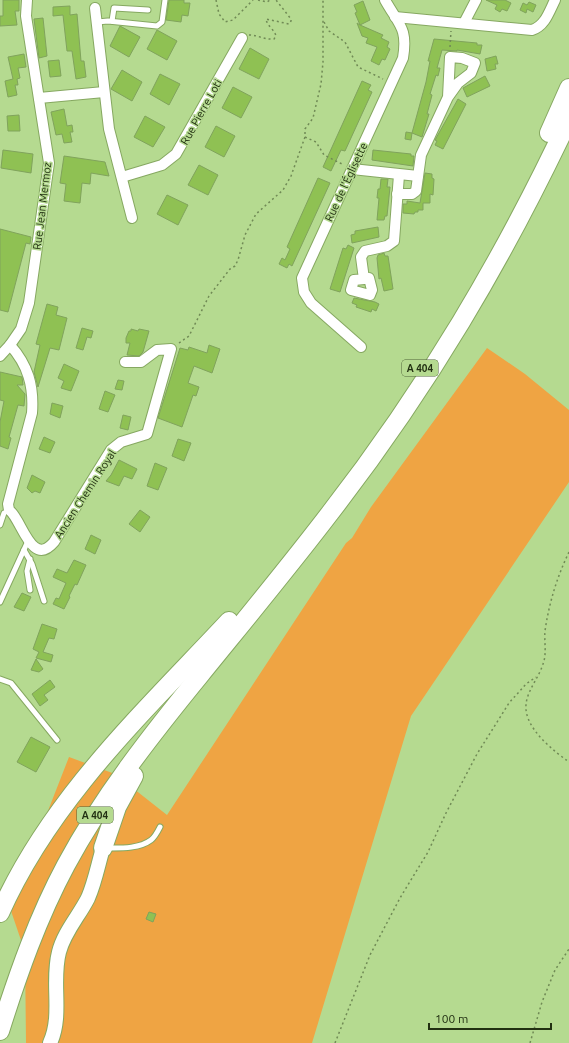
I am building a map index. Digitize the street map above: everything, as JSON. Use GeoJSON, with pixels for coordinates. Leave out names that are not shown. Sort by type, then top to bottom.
{"type":"FeatureCollection","features":[{"type":"Feature","properties":{"kind":"highway","name":"A 404"},"geometry":{"type":"LineString","coordinates":[[0,1031],[34,933],[54,887],[82,836],[138,754],[357,459],[423,364],[459,306],[493,246],[528,179],[569,88]]}},
{"type":"Feature","properties":{"kind":"highway","name":"A 404"},"geometry":{"type":"LineString","coordinates":[[0,995],[26,923],[55,861],[80,817],[128,748],[348,489],[388,435],[434,368],[511,238],[569,119]]}},
{"type":"Feature","properties":{"kind":"highway"},"geometry":{"type":"LineString","coordinates":[[103,848],[117,807],[132,780],[234,624]]}},
{"type":"Feature","properties":{"kind":"highway"},"geometry":{"type":"LineString","coordinates":[[0,913],[45,832],[72,794],[117,740],[234,624]]}},
{"type":"Feature","properties":{"kind":"main road"},"geometry":{"type":"LineString","coordinates":[[50,1043],[55,1024],[55,976],[59,950],[93,886],[103,848]]}},
{"type":"Feature","properties":{"kind":"street","name":"Rue Jean Mermoz"},"geometry":{"type":"LineString","coordinates":[[0,356],[21,329],[29,303],[48,164],[26,16],[27,0]]}},
{"type":"Feature","properties":{"kind":"street","name":"Rue de l'Églisette"},"geometry":{"type":"LineString","coordinates":[[361,347],[311,303],[304,292],[302,278],[403,58],[406,42],[403,29],[386,0]]}},
{"type":"Feature","properties":{"kind":"street"},"geometry":{"type":"LineString","coordinates":[[464,23],[476,0]]}},
{"type":"Feature","properties":{"kind":"street"},"geometry":{"type":"LineString","coordinates":[[395,17],[451,21],[532,30],[539,28],[543,23],[555,0]]}},
{"type":"Feature","properties":{"kind":"street"},"geometry":{"type":"LineString","coordinates":[[95,8],[109,129],[132,218]]}},
{"type":"Feature","properties":{"kind":"street","name":"Rue Pierre Loti"},"geometry":{"type":"LineString","coordinates":[[122,177],[162,165],[176,154],[242,38]]}},
{"type":"Feature","properties":{"kind":"street"},"geometry":{"type":"LineString","coordinates":[[398,194],[412,194],[416,190],[421,155],[448,97],[458,83],[471,73],[475,63],[462,58],[450,57],[448,97]]}},
{"type":"Feature","properties":{"kind":"street"},"geometry":{"type":"LineString","coordinates":[[39,98],[104,92]]}},
{"type":"Feature","properties":{"kind":"street"},"geometry":{"type":"LineString","coordinates":[[352,169],[418,176]]}},
{"type":"Feature","properties":{"kind":"street"},"geometry":{"type":"LineString","coordinates":[[364,279],[361,257],[365,251],[387,246],[394,241],[399,175]]}},
{"type":"Feature","properties":{"kind":"street"},"geometry":{"type":"LineString","coordinates":[[10,345],[24,363],[29,373],[33,398],[32,412],[3,509],[26,545]]}},
{"type":"Feature","properties":{"kind":"street"},"geometry":{"type":"LineString","coordinates":[[125,362],[141,362],[157,350],[170,349]]}},
{"type":"Feature","properties":{"kind":"street","name":"Ancien Chemin Royal"},"geometry":{"type":"LineString","coordinates":[[26,545],[41,549],[51,546],[111,450],[122,442],[147,434],[170,349]]}},
{"type":"Feature","properties":{"kind":"lane"},"geometry":{"type":"LineString","coordinates":[[97,22],[112,21],[157,26],[162,22],[165,0]]}},
{"type":"Feature","properties":{"kind":"lane"},"geometry":{"type":"LineString","coordinates":[[112,21],[114,8],[148,10]]}},
{"type":"Feature","properties":{"kind":"lane"},"geometry":{"type":"LineString","coordinates":[[0,525],[3,509]]}},
{"type":"Feature","properties":{"kind":"lane"},"geometry":{"type":"LineString","coordinates":[[26,545],[44,601]]}},
{"type":"Feature","properties":{"kind":"lane"},"geometry":{"type":"LineString","coordinates":[[0,602],[26,545]]}},
{"type":"Feature","properties":{"kind":"lane"},"geometry":{"type":"LineString","coordinates":[[30,559],[27,571],[30,590]]}},
{"type":"Feature","properties":{"kind":"lane"},"geometry":{"type":"LineString","coordinates":[[0,679],[11,683],[57,740]]}},
{"type":"Feature","properties":{"kind":"lane"},"geometry":{"type":"LineString","coordinates":[[103,848],[139,846],[152,840],[160,827]]}},
{"type":"Feature","properties":{"kind":"path"},"geometry":{"type":"LineString","coordinates":[[216,0],[218,14],[225,22],[234,20],[252,0]]}},
{"type":"Feature","properties":{"kind":"path"},"geometry":{"type":"LineString","coordinates":[[258,0],[267,2],[270,0]]}},
{"type":"Feature","properties":{"kind":"path"},"geometry":{"type":"LineString","coordinates":[[242,38],[247,35],[258,35],[267,40],[274,40],[276,36],[275,32],[267,24],[266,19],[289,24],[291,19],[276,0]]}},
{"type":"Feature","properties":{"kind":"path"},"geometry":{"type":"LineString","coordinates":[[170,349],[189,336],[209,296],[230,269],[235,266],[242,249],[245,235],[256,214],[282,190],[291,176],[305,137],[305,129],[313,118],[320,84],[323,0]]}},
{"type":"Feature","properties":{"kind":"path"},"geometry":{"type":"LineString","coordinates":[[323,20],[330,31],[346,42],[358,67],[391,83]]}},
{"type":"Feature","properties":{"kind":"path"},"geometry":{"type":"LineString","coordinates":[[450,57],[451,21]]}},
{"type":"Feature","properties":{"kind":"path"},"geometry":{"type":"LineString","coordinates":[[305,137],[316,142],[324,155],[352,169]]}},
{"type":"Feature","properties":{"kind":"path"},"geometry":{"type":"LineString","coordinates":[[569,552],[549,605],[545,632],[544,664],[536,677],[527,698],[528,719],[533,728],[554,752],[569,762]]}},
{"type":"Feature","properties":{"kind":"path"},"geometry":{"type":"LineString","coordinates":[[335,1043],[370,955],[400,898],[428,852],[446,813],[477,754],[509,703],[526,684],[536,677]]}},
{"type":"Feature","properties":{"kind":"path"},"geometry":{"type":"LineString","coordinates":[[530,1043],[542,1002],[555,970],[569,949]]}},
{"type":"Feature","properties":{"kind":"shaded area"},"geometry":{"type":"Polygon","coordinates":[[[487,348],[525,374],[569,410],[569,482],[411,716],[312,1043],[26,1043],[25,952],[10,908],[69,757],[115,774],[167,815],[346,543],[352,538],[371,507],[487,348]]]}},
{"type":"Feature","properties":{"kind":"building"},"geometry":{"type":"Polygon","coordinates":[[[3,0],[19,0],[19,11],[15,11],[17,25],[0,26],[0,16],[3,16],[3,0]]]}},
{"type":"Feature","properties":{"kind":"building"},"geometry":{"type":"Polygon","coordinates":[[[169,0],[184,0],[184,3],[190,3],[188,16],[182,15],[181,22],[166,20],[169,0]]]}},
{"type":"Feature","properties":{"kind":"building"},"geometry":{"type":"Polygon","coordinates":[[[486,0],[505,0],[511,3],[507,11],[502,9],[500,12],[495,9],[497,5],[486,0]]]}},
{"type":"Feature","properties":{"kind":"building"},"geometry":{"type":"Polygon","coordinates":[[[363,1],[370,20],[360,25],[355,13],[357,12],[354,5],[363,1]]]}},
{"type":"Feature","properties":{"kind":"building"},"geometry":{"type":"Polygon","coordinates":[[[529,2],[536,5],[533,12],[527,9],[526,13],[520,10],[523,3],[527,5],[529,2]]]}},
{"type":"Feature","properties":{"kind":"building"},"geometry":{"type":"Polygon","coordinates":[[[70,6],[70,15],[77,14],[81,61],[84,61],[86,77],[76,79],[72,51],[67,51],[63,15],[53,16],[53,7],[70,6]]]}},
{"type":"Feature","properties":{"kind":"building"},"geometry":{"type":"Polygon","coordinates":[[[43,18],[47,56],[39,58],[34,19],[43,18]]]}},
{"type":"Feature","properties":{"kind":"building"},"geometry":{"type":"Polygon","coordinates":[[[357,23],[383,35],[381,38],[389,42],[387,47],[390,49],[385,60],[382,59],[379,65],[371,61],[377,47],[366,43],[368,38],[362,36],[357,23]]]}},
{"type":"Feature","properties":{"kind":"building"},"geometry":{"type":"Polygon","coordinates":[[[120,26],[140,37],[129,57],[110,46],[120,26]]]}},
{"type":"Feature","properties":{"kind":"building"},"geometry":{"type":"Polygon","coordinates":[[[157,30],[177,41],[167,60],[147,49],[157,30]]]}},
{"type":"Feature","properties":{"kind":"building"},"geometry":{"type":"Polygon","coordinates":[[[434,39],[477,43],[477,45],[482,45],[480,54],[457,50],[442,50],[437,68],[440,68],[438,76],[436,75],[430,94],[432,95],[427,114],[429,114],[422,137],[412,133],[426,82],[430,61],[428,61],[434,39]]]}},
{"type":"Feature","properties":{"kind":"building"},"geometry":{"type":"Polygon","coordinates":[[[250,48],[269,59],[259,79],[239,69],[250,48]]]}},
{"type":"Feature","properties":{"kind":"building"},"geometry":{"type":"Polygon","coordinates":[[[24,54],[26,67],[18,68],[20,78],[17,79],[18,85],[15,85],[17,95],[8,97],[5,81],[13,79],[8,57],[24,54]]]}},
{"type":"Feature","properties":{"kind":"building"},"geometry":{"type":"Polygon","coordinates":[[[496,56],[498,64],[495,64],[496,69],[487,71],[485,59],[496,56]]]}},
{"type":"Feature","properties":{"kind":"building"},"geometry":{"type":"Polygon","coordinates":[[[59,60],[61,76],[50,77],[48,61],[59,60]]]}},
{"type":"Feature","properties":{"kind":"building"},"geometry":{"type":"Polygon","coordinates":[[[122,70],[142,82],[132,101],[111,89],[122,70]]]}},
{"type":"Feature","properties":{"kind":"building"},"geometry":{"type":"Polygon","coordinates":[[[160,74],[180,84],[169,105],[150,94],[160,74]]]}},
{"type":"Feature","properties":{"kind":"building"},"geometry":{"type":"Polygon","coordinates":[[[485,76],[490,86],[467,97],[463,88],[485,76]]]}},
{"type":"Feature","properties":{"kind":"building"},"geometry":{"type":"Polygon","coordinates":[[[362,81],[371,85],[368,90],[372,92],[345,151],[341,150],[331,171],[323,167],[362,81]]]}},
{"type":"Feature","properties":{"kind":"building"},"geometry":{"type":"Polygon","coordinates":[[[233,87],[252,97],[241,118],[222,108],[233,87]]]}},
{"type":"Feature","properties":{"kind":"building"},"geometry":{"type":"Polygon","coordinates":[[[458,99],[466,104],[443,149],[435,145],[437,141],[435,140],[458,99]]]}},
{"type":"Feature","properties":{"kind":"building"},"geometry":{"type":"Polygon","coordinates":[[[64,109],[67,126],[72,125],[73,132],[70,132],[72,142],[64,143],[62,134],[56,135],[51,112],[64,109]]]}},
{"type":"Feature","properties":{"kind":"building"},"geometry":{"type":"Polygon","coordinates":[[[19,115],[20,131],[8,131],[7,116],[19,115]]]}},
{"type":"Feature","properties":{"kind":"building"},"geometry":{"type":"Polygon","coordinates":[[[145,116],[165,127],[153,147],[134,137],[145,116]]]}},
{"type":"Feature","properties":{"kind":"building"},"geometry":{"type":"Polygon","coordinates":[[[216,126],[235,136],[224,157],[205,147],[216,126]]]}},
{"type":"Feature","properties":{"kind":"building"},"geometry":{"type":"Polygon","coordinates":[[[406,132],[412,133],[411,140],[405,139],[406,132]]]}},
{"type":"Feature","properties":{"kind":"building"},"geometry":{"type":"Polygon","coordinates":[[[3,150],[33,154],[31,173],[1,168],[3,150]]]}},
{"type":"Feature","properties":{"kind":"building"},"geometry":{"type":"Polygon","coordinates":[[[373,150],[411,154],[411,156],[414,156],[413,166],[372,160],[373,150]]]}},
{"type":"Feature","properties":{"kind":"building"},"geometry":{"type":"Polygon","coordinates":[[[64,156],[105,162],[109,176],[91,173],[90,184],[82,183],[80,203],[64,201],[66,184],[60,183],[64,156]]]}},
{"type":"Feature","properties":{"kind":"building"},"geometry":{"type":"Polygon","coordinates":[[[199,165],[218,175],[208,195],[188,185],[199,165]]]}},
{"type":"Feature","properties":{"kind":"building"},"geometry":{"type":"Polygon","coordinates":[[[425,173],[432,174],[432,178],[434,179],[433,195],[430,194],[430,203],[423,203],[423,210],[418,210],[418,212],[415,212],[414,214],[403,213],[403,204],[407,204],[407,201],[420,203],[425,173]]]}},
{"type":"Feature","properties":{"kind":"building"},"geometry":{"type":"Polygon","coordinates":[[[318,178],[330,183],[292,266],[289,264],[287,268],[279,264],[282,258],[285,260],[290,249],[287,247],[318,178]]]}},
{"type":"Feature","properties":{"kind":"building"},"geometry":{"type":"Polygon","coordinates":[[[381,179],[388,179],[387,187],[390,187],[387,216],[385,216],[384,220],[377,220],[379,198],[377,198],[381,179]]]}},
{"type":"Feature","properties":{"kind":"building"},"geometry":{"type":"Polygon","coordinates":[[[167,195],[188,205],[178,225],[157,214],[167,195]]]}},
{"type":"Feature","properties":{"kind":"building"},"geometry":{"type":"Polygon","coordinates":[[[378,227],[379,237],[352,243],[351,235],[355,234],[355,231],[378,227]]]}},
{"type":"Feature","properties":{"kind":"building"},"geometry":{"type":"Polygon","coordinates":[[[0,229],[31,237],[30,244],[26,243],[8,312],[0,310],[0,229]]]}},
{"type":"Feature","properties":{"kind":"building"},"geometry":{"type":"Polygon","coordinates":[[[348,245],[354,248],[340,292],[330,289],[343,248],[346,249],[348,245]]]}},
{"type":"Feature","properties":{"kind":"building"},"geometry":{"type":"Polygon","coordinates":[[[384,253],[385,256],[388,256],[393,289],[384,291],[381,278],[379,279],[377,258],[378,255],[384,253]]]}},
{"type":"Feature","properties":{"kind":"building"},"geometry":{"type":"Polygon","coordinates":[[[354,298],[379,304],[376,311],[372,309],[371,312],[356,307],[357,305],[352,303],[354,298]]]}},
{"type":"Feature","properties":{"kind":"building"},"geometry":{"type":"Polygon","coordinates":[[[47,304],[58,307],[56,315],[67,318],[59,350],[50,348],[38,387],[34,372],[40,345],[36,344],[47,304]]]}},
{"type":"Feature","properties":{"kind":"building"},"geometry":{"type":"Polygon","coordinates":[[[82,328],[93,331],[91,338],[87,337],[83,350],[76,348],[82,328]]]}},
{"type":"Feature","properties":{"kind":"building"},"geometry":{"type":"Polygon","coordinates":[[[131,329],[138,331],[139,329],[149,331],[143,352],[139,356],[127,355],[130,343],[126,343],[126,338],[131,329]]]}},
{"type":"Feature","properties":{"kind":"building"},"geometry":{"type":"Polygon","coordinates":[[[209,345],[220,349],[212,373],[194,366],[188,383],[199,387],[196,396],[193,395],[182,427],[158,418],[180,348],[188,350],[189,347],[207,353],[209,345]]]}},
{"type":"Feature","properties":{"kind":"building"},"geometry":{"type":"Polygon","coordinates":[[[64,364],[79,371],[71,391],[61,388],[64,381],[58,378],[64,364]]]}},
{"type":"Feature","properties":{"kind":"building"},"geometry":{"type":"Polygon","coordinates":[[[0,372],[22,377],[23,385],[17,385],[25,394],[24,406],[18,405],[9,437],[11,438],[8,449],[0,446],[0,422],[4,401],[0,400],[0,372]]]}},
{"type":"Feature","properties":{"kind":"building"},"geometry":{"type":"Polygon","coordinates":[[[118,380],[124,381],[122,390],[115,389],[118,380]]]}},
{"type":"Feature","properties":{"kind":"building"},"geometry":{"type":"Polygon","coordinates":[[[105,391],[115,395],[108,412],[99,409],[105,391]]]}},
{"type":"Feature","properties":{"kind":"building"},"geometry":{"type":"Polygon","coordinates":[[[52,403],[63,406],[60,418],[50,414],[52,403]]]}},
{"type":"Feature","properties":{"kind":"building"},"geometry":{"type":"Polygon","coordinates":[[[123,415],[131,417],[128,430],[120,428],[123,415]]]}},
{"type":"Feature","properties":{"kind":"building"},"geometry":{"type":"Polygon","coordinates":[[[44,437],[55,442],[50,453],[39,449],[44,437]]]}},
{"type":"Feature","properties":{"kind":"building"},"geometry":{"type":"Polygon","coordinates":[[[178,439],[191,443],[184,461],[172,456],[178,439]]]}},
{"type":"Feature","properties":{"kind":"building"},"geometry":{"type":"Polygon","coordinates":[[[119,460],[137,469],[132,479],[124,476],[119,486],[106,481],[119,460]]]}},
{"type":"Feature","properties":{"kind":"building"},"geometry":{"type":"Polygon","coordinates":[[[155,463],[167,468],[158,490],[147,486],[155,463]]]}},
{"type":"Feature","properties":{"kind":"building"},"geometry":{"type":"Polygon","coordinates":[[[32,475],[45,482],[40,493],[35,491],[32,493],[27,488],[32,475]]]}},
{"type":"Feature","properties":{"kind":"building"},"geometry":{"type":"Polygon","coordinates":[[[140,510],[150,517],[140,532],[129,524],[140,510]]]}},
{"type":"Feature","properties":{"kind":"building"},"geometry":{"type":"Polygon","coordinates":[[[91,535],[101,540],[95,554],[85,549],[91,535]]]}},
{"type":"Feature","properties":{"kind":"building"},"geometry":{"type":"Polygon","coordinates":[[[74,560],[86,565],[77,585],[75,584],[69,596],[70,597],[64,609],[53,604],[56,598],[59,599],[66,583],[53,577],[57,569],[67,573],[74,560]]]}},
{"type":"Feature","properties":{"kind":"building"},"geometry":{"type":"Polygon","coordinates":[[[22,593],[31,597],[24,611],[14,607],[22,593]]]}},
{"type":"Feature","properties":{"kind":"building"},"geometry":{"type":"Polygon","coordinates":[[[42,624],[57,629],[54,639],[49,638],[43,652],[53,655],[51,662],[36,658],[39,652],[33,649],[42,624]]]}},
{"type":"Feature","properties":{"kind":"building"},"geometry":{"type":"Polygon","coordinates":[[[36,659],[43,669],[39,672],[31,670],[36,659]]]}},
{"type":"Feature","properties":{"kind":"building"},"geometry":{"type":"Polygon","coordinates":[[[50,680],[55,687],[44,695],[48,700],[40,706],[32,694],[50,680]]]}},
{"type":"Feature","properties":{"kind":"building"},"geometry":{"type":"Polygon","coordinates":[[[31,737],[50,747],[36,772],[17,762],[31,737]]]}},
{"type":"Feature","properties":{"kind":"building"},"geometry":{"type":"Polygon","coordinates":[[[149,912],[156,914],[153,922],[146,919],[149,912]]]}}]}
